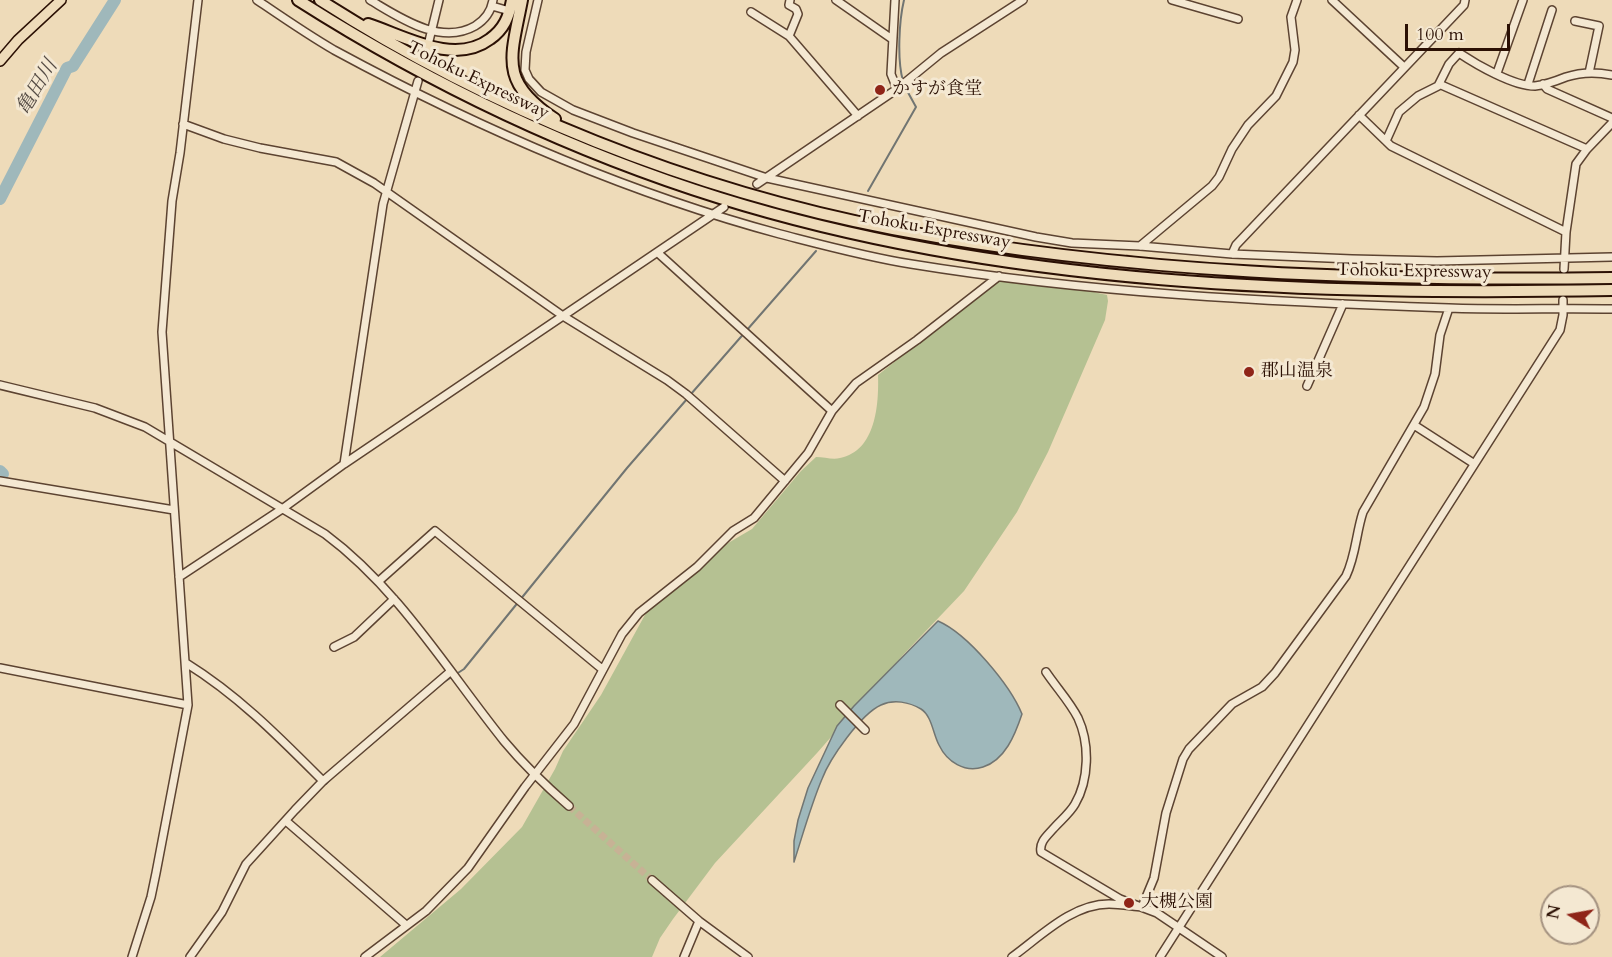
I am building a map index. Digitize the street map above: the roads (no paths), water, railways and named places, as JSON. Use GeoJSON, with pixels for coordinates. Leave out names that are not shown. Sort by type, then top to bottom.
{"type":"FeatureCollection","features":[{"type":"Feature","properties":{"kind":"highway","name":"Tohoku Expressway"},"geometry":{"type":"LineString","coordinates":[[298,0],[405,64],[511,118],[568,143],[723,199],[858,234],[1012,261],[1251,285],[1371,289],[1612,290]]}},
{"type":"Feature","properties":{"kind":"highway","name":"Tohoku Expressway"},"geometry":{"type":"LineString","coordinates":[[320,0],[446,73],[572,131],[666,168],[789,205],[891,229],[1003,248],[1120,262],[1252,272],[1473,279],[1612,278]]}},
{"type":"Feature","properties":{"kind":"highway"},"geometry":{"type":"LineString","coordinates":[[522,0],[512,51],[514,75],[519,88],[528,98],[572,131]]}},
{"type":"Feature","properties":{"kind":"highway"},"geometry":{"type":"LineString","coordinates":[[345,16],[412,40],[456,51],[479,46],[499,32],[509,16],[509,5]]}},
{"type":"Feature","properties":{"kind":"main road"},"geometry":{"type":"LineString","coordinates":[[0,61],[18,40],[61,0]]}},
{"type":"Feature","properties":{"kind":"street"},"geometry":{"type":"LineString","coordinates":[[132,957],[151,897],[188,705],[162,332],[172,201],[198,0]]}},
{"type":"Feature","properties":{"kind":"street"},"geometry":{"type":"LineString","coordinates":[[257,0],[332,49],[587,171],[712,215],[822,245],[909,264],[1121,291],[1449,308],[1612,309]]}},
{"type":"Feature","properties":{"kind":"street"},"geometry":{"type":"LineString","coordinates":[[370,0],[413,23],[432,31],[445,33],[471,28],[484,20],[492,3],[509,5]]}},
{"type":"Feature","properties":{"kind":"street"},"geometry":{"type":"LineString","coordinates":[[429,41],[439,0]]}},
{"type":"Feature","properties":{"kind":"street"},"geometry":{"type":"LineString","coordinates":[[537,0],[526,52],[525,70],[529,79],[541,92],[573,111],[767,178],[1036,237],[1134,249],[1437,261],[1612,257]]}},
{"type":"Feature","properties":{"kind":"street"},"geometry":{"type":"LineString","coordinates":[[789,36],[798,14],[796,9],[789,5],[790,0]]}},
{"type":"Feature","properties":{"kind":"street"},"geometry":{"type":"LineString","coordinates":[[836,0],[892,39]]}},
{"type":"Feature","properties":{"kind":"street"},"geometry":{"type":"LineString","coordinates":[[895,0],[891,74],[897,88]]}},
{"type":"Feature","properties":{"kind":"street"},"geometry":{"type":"LineString","coordinates":[[758,184],[858,116],[941,53],[1023,0]]}},
{"type":"Feature","properties":{"kind":"street"},"geometry":{"type":"LineString","coordinates":[[1172,0],[1238,19]]}},
{"type":"Feature","properties":{"kind":"street"},"geometry":{"type":"LineString","coordinates":[[1134,249],[1212,186],[1248,125],[1276,96],[1293,62],[1295,50],[1292,17],[1297,0]]}},
{"type":"Feature","properties":{"kind":"street"},"geometry":{"type":"LineString","coordinates":[[1332,0],[1404,67]]}},
{"type":"Feature","properties":{"kind":"street"},"geometry":{"type":"LineString","coordinates":[[1232,254],[1236,245],[1464,5],[1465,0]]}},
{"type":"Feature","properties":{"kind":"street"},"geometry":{"type":"LineString","coordinates":[[1497,73],[1523,0]]}},
{"type":"Feature","properties":{"kind":"street"},"geometry":{"type":"LineString","coordinates":[[1528,84],[1552,10]]}},
{"type":"Feature","properties":{"kind":"street"},"geometry":{"type":"LineString","coordinates":[[751,12],[789,36],[858,116]]}},
{"type":"Feature","properties":{"kind":"street"},"geometry":{"type":"LineString","coordinates":[[525,14],[534,16]]}},
{"type":"Feature","properties":{"kind":"street"},"geometry":{"type":"LineString","coordinates":[[1575,21],[1599,26],[1588,73]]}},
{"type":"Feature","properties":{"kind":"street"},"geometry":{"type":"LineString","coordinates":[[1386,141],[1399,112],[1418,96],[1438,84],[1459,52],[1476,64],[1528,84],[1543,84],[1569,76],[1597,72],[1612,75]]}},
{"type":"Feature","properties":{"kind":"street"},"geometry":{"type":"LineString","coordinates":[[345,464],[387,192],[418,81]]}},
{"type":"Feature","properties":{"kind":"street"},"geometry":{"type":"LineString","coordinates":[[1438,84],[1587,149]]}},
{"type":"Feature","properties":{"kind":"street"},"geometry":{"type":"LineString","coordinates":[[1543,84],[1546,89],[1612,118]]}},
{"type":"Feature","properties":{"kind":"street"},"geometry":{"type":"LineString","coordinates":[[1359,115],[1386,141],[1566,232]]}},
{"type":"Feature","properties":{"kind":"street"},"geometry":{"type":"LineString","coordinates":[[1564,269],[1566,232],[1576,164],[1612,123]]}},
{"type":"Feature","properties":{"kind":"street"},"geometry":{"type":"LineString","coordinates":[[183,124],[224,139],[260,148],[336,162],[374,183],[563,316],[676,387],[786,481]]}},
{"type":"Feature","properties":{"kind":"street"},"geometry":{"type":"LineString","coordinates":[[179,577],[724,207]]}},
{"type":"Feature","properties":{"kind":"street"},"geometry":{"type":"LineString","coordinates":[[657,253],[831,411]]}},
{"type":"Feature","properties":{"kind":"street"},"geometry":{"type":"LineString","coordinates":[[364,957],[426,911],[468,868],[574,724],[622,634],[639,613],[697,567],[733,531],[754,518],[808,453],[831,411],[856,383],[917,340],[999,276]]}},
{"type":"Feature","properties":{"kind":"street"},"geometry":{"type":"LineString","coordinates":[[1121,291],[1123,282]]}},
{"type":"Feature","properties":{"kind":"street"},"geometry":{"type":"LineString","coordinates":[[1160,957],[1473,463],[1560,330],[1563,300]]}},
{"type":"Feature","properties":{"kind":"street"},"geometry":{"type":"LineString","coordinates":[[1307,386],[1343,304]]}},
{"type":"Feature","properties":{"kind":"street"},"geometry":{"type":"LineString","coordinates":[[1142,907],[1154,878],[1166,813],[1183,759],[1189,749],[1232,705],[1262,687],[1275,673],[1347,576],[1363,512],[1414,425],[1432,385],[1440,335],[1449,308]]}},
{"type":"Feature","properties":{"kind":"street"},"geometry":{"type":"LineString","coordinates":[[0,385],[95,408],[145,428],[350,552],[394,599],[535,776],[569,806]]}},
{"type":"Feature","properties":{"kind":"street"},"geometry":{"type":"LineString","coordinates":[[1414,425],[1473,463]]}},
{"type":"Feature","properties":{"kind":"street"},"geometry":{"type":"LineString","coordinates":[[0,481],[174,510]]}},
{"type":"Feature","properties":{"kind":"street"},"geometry":{"type":"LineString","coordinates":[[379,581],[435,531],[602,669]]}},
{"type":"Feature","properties":{"kind":"street"},"geometry":{"type":"LineString","coordinates":[[334,647],[354,637],[394,599]]}},
{"type":"Feature","properties":{"kind":"street"},"geometry":{"type":"LineString","coordinates":[[186,663],[215,681],[240,701],[324,781]]}},
{"type":"Feature","properties":{"kind":"street"},"geometry":{"type":"LineString","coordinates":[[0,668],[188,705]]}},
{"type":"Feature","properties":{"kind":"street"},"geometry":{"type":"LineString","coordinates":[[190,957],[222,912],[246,864],[286,820],[324,781],[451,671]]}},
{"type":"Feature","properties":{"kind":"street"},"geometry":{"type":"LineString","coordinates":[[1046,672],[1077,716],[1083,731],[1086,758],[1084,781],[1074,806],[1042,842],[1041,852],[1120,899],[1142,907],[1179,927],[1222,957]]}},
{"type":"Feature","properties":{"kind":"street"},"geometry":{"type":"LineString","coordinates":[[840,705],[865,730]]}},
{"type":"Feature","properties":{"kind":"street"},"geometry":{"type":"LineString","coordinates":[[286,820],[406,925]]}},
{"type":"Feature","properties":{"kind":"street"},"geometry":{"type":"LineString","coordinates":[[652,880],[699,921],[748,957]]}},
{"type":"Feature","properties":{"kind":"street"},"geometry":{"type":"LineString","coordinates":[[1012,957],[1065,917],[1085,908],[1107,904],[1142,907]]}},
{"type":"Feature","properties":{"kind":"street"},"geometry":{"type":"LineString","coordinates":[[684,957],[699,921]]}},
{"type":"Feature","properties":{"kind":"water"},"geometry":{"type":"Polygon","coordinates":[[[938,621],[975,648],[998,675],[1016,702],[1022,714],[1008,746],[991,764],[976,768],[963,767],[957,765],[942,751],[925,712],[901,702],[881,705],[864,717],[826,770],[814,799],[794,862],[794,841],[808,788],[837,726],[938,621]]]}},
{"type":"Feature","properties":{"kind":"waterway","name":"亀田川"},"geometry":{"type":"LineString","coordinates":[[0,199],[67,68],[73,66],[115,0]]}},
{"type":"Feature","properties":{"kind":"waterway"},"geometry":{"type":"LineString","coordinates":[[903,81],[899,40],[904,0]]}},
{"type":"Feature","properties":{"kind":"waterway"},"geometry":{"type":"LineString","coordinates":[[868,191],[916,107],[905,87]]}},
{"type":"Feature","properties":{"kind":"waterway"},"geometry":{"type":"LineString","coordinates":[[691,394],[816,251]]}},
{"type":"Feature","properties":{"kind":"waterway"},"geometry":{"type":"LineString","coordinates":[[368,747],[441,684],[464,669],[627,468],[687,399]]}},
{"type":"Feature","properties":{"kind":"waterway","name":"亀田川"},"geometry":{"type":"LineString","coordinates":[[0,471],[3,474]]}},
{"type":"Feature","properties":{"kind":"waterway"},"geometry":{"type":"LineString","coordinates":[[323,783],[326,784],[334,775]]}},
{"type":"Feature","properties":{"kind":"waterway"},"geometry":{"type":"LineString","coordinates":[[210,923],[221,908]]}},
{"type":"Feature","properties":{"kind":"tunnel"},"geometry":{"type":"LineString","coordinates":[[1123,282],[1130,254]]}},
{"type":"Feature","properties":{"kind":"tunnel"},"geometry":{"type":"LineString","coordinates":[[1563,300],[1564,269]]}},
{"type":"Feature","properties":{"kind":"tunnel"},"geometry":{"type":"LineString","coordinates":[[569,806],[652,880]]}},
{"type":"Feature","properties":{"kind":"place","name":"かすが食堂"},"geometry":{"type":"Point","coordinates":[880,90]}},
{"type":"Feature","properties":{"kind":"place","name":"郡山温泉"},"geometry":{"type":"Point","coordinates":[1249,372]}},
{"type":"Feature","properties":{"kind":"place","name":"大槻公園"},"geometry":{"type":"Point","coordinates":[1129,903]}}]}
